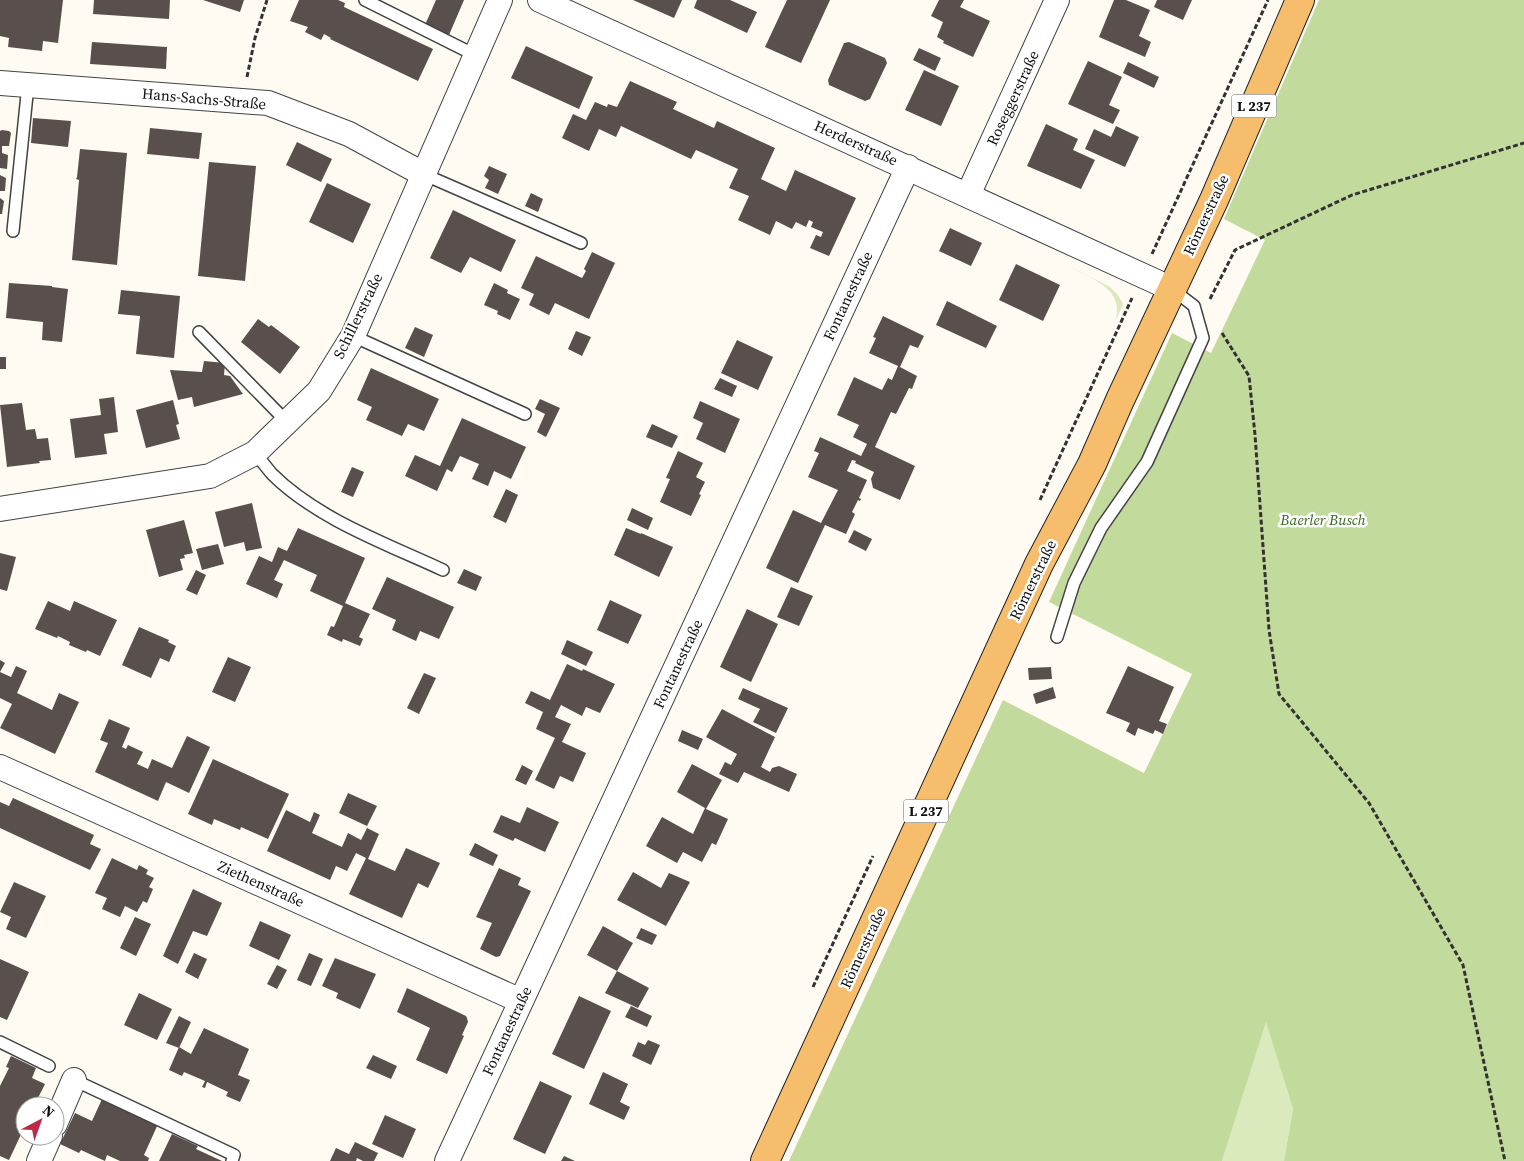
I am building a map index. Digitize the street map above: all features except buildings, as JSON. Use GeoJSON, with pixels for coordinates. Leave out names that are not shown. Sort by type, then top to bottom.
{"type":"FeatureCollection","features":[{"type":"Feature","properties":{"kind":"main road","name":"Römerstraße"},"geometry":{"type":"LineString","coordinates":[[766,1161],[1040,564],[1092,464],[1214,200],[1300,0]]}},
{"type":"Feature","properties":{"kind":"street","name":"Schillerstraße"},"geometry":{"type":"LineString","coordinates":[[0,508],[210,476],[255,453],[318,391],[352,336],[500,0]]}},
{"type":"Feature","properties":{"kind":"street","name":"Herderstraße"},"geometry":{"type":"LineString","coordinates":[[540,0],[1172,289]]}},
{"type":"Feature","properties":{"kind":"street","name":"Roseggerstraße"},"geometry":{"type":"LineString","coordinates":[[968,195],[1057,0]]}},
{"type":"Feature","properties":{"kind":"street","name":"Hans-Sachs-Straße"},"geometry":{"type":"LineString","coordinates":[[0,83],[268,103],[349,134],[423,174]]}},
{"type":"Feature","properties":{"kind":"street","name":"Fontanestraße"},"geometry":{"type":"LineString","coordinates":[[447,1161],[908,167]]}},
{"type":"Feature","properties":{"kind":"street","name":"Ziethenstraße"},"geometry":{"type":"LineString","coordinates":[[0,766],[522,1001]]}},
{"type":"Feature","properties":{"kind":"street"},"geometry":{"type":"LineString","coordinates":[[65,1101],[74,1080]]}},
{"type":"Feature","properties":{"kind":"street"},"geometry":{"type":"LineString","coordinates":[[39,1161],[46,1146]]}},
{"type":"Feature","properties":{"kind":"lane"},"geometry":{"type":"LineString","coordinates":[[365,0],[475,55]]}},
{"type":"Feature","properties":{"kind":"lane"},"geometry":{"type":"LineString","coordinates":[[13,231],[28,85]]}},
{"type":"Feature","properties":{"kind":"lane"},"geometry":{"type":"LineString","coordinates":[[423,174],[581,242]]}},
{"type":"Feature","properties":{"kind":"lane"},"geometry":{"type":"LineString","coordinates":[[1057,636],[1074,583],[1101,528],[1147,462],[1203,338],[1194,306],[1172,289]]}},
{"type":"Feature","properties":{"kind":"lane"},"geometry":{"type":"LineString","coordinates":[[199,332],[287,422]]}},
{"type":"Feature","properties":{"kind":"lane"},"geometry":{"type":"LineString","coordinates":[[352,336],[525,414]]}},
{"type":"Feature","properties":{"kind":"lane"},"geometry":{"type":"LineString","coordinates":[[255,453],[272,474],[305,500],[346,525],[443,570]]}},
{"type":"Feature","properties":{"kind":"lane"},"geometry":{"type":"LineString","coordinates":[[0,1042],[49,1066]]}},
{"type":"Feature","properties":{"kind":"lane"},"geometry":{"type":"LineString","coordinates":[[74,1080],[234,1155],[232,1161]]}},
{"type":"Feature","properties":{"kind":"path"},"geometry":{"type":"LineString","coordinates":[[242,101],[255,38],[267,0]]}},
{"type":"Feature","properties":{"kind":"path"},"geometry":{"type":"LineString","coordinates":[[1207,304],[1235,250],[1352,195],[1524,143]]}},
{"type":"Feature","properties":{"kind":"path"},"geometry":{"type":"LineString","coordinates":[[1218,327],[1249,376],[1269,630],[1279,694],[1369,803],[1462,965],[1505,1161]]}},
{"type":"Feature","properties":{"kind":"green space","name":"Baerler Busch"},"geometry":{"type":"Polygon","coordinates":[[[1319,0],[1524,0],[1524,1161],[1284,1161],[1293,1109],[1266,1022],[1222,1161],[789,1161],[1003,700],[1144,773],[1192,674],[1049,602],[1172,333],[1211,353],[1265,240],[1224,219],[1319,0]]]}},
{"type":"Feature","properties":{"kind":"green space"},"geometry":{"type":"Polygon","coordinates":[[[1065,264],[1110,287],[1118,295],[1123,304],[1114,324],[1117,312],[1116,302],[1112,294],[1096,280],[1065,264]]]}},
{"type":"Feature","properties":{"kind":"green space"},"geometry":{"type":"Polygon","coordinates":[[[1266,1021],[1293,1109],[1284,1161],[1222,1161],[1266,1021]]]}}]}
